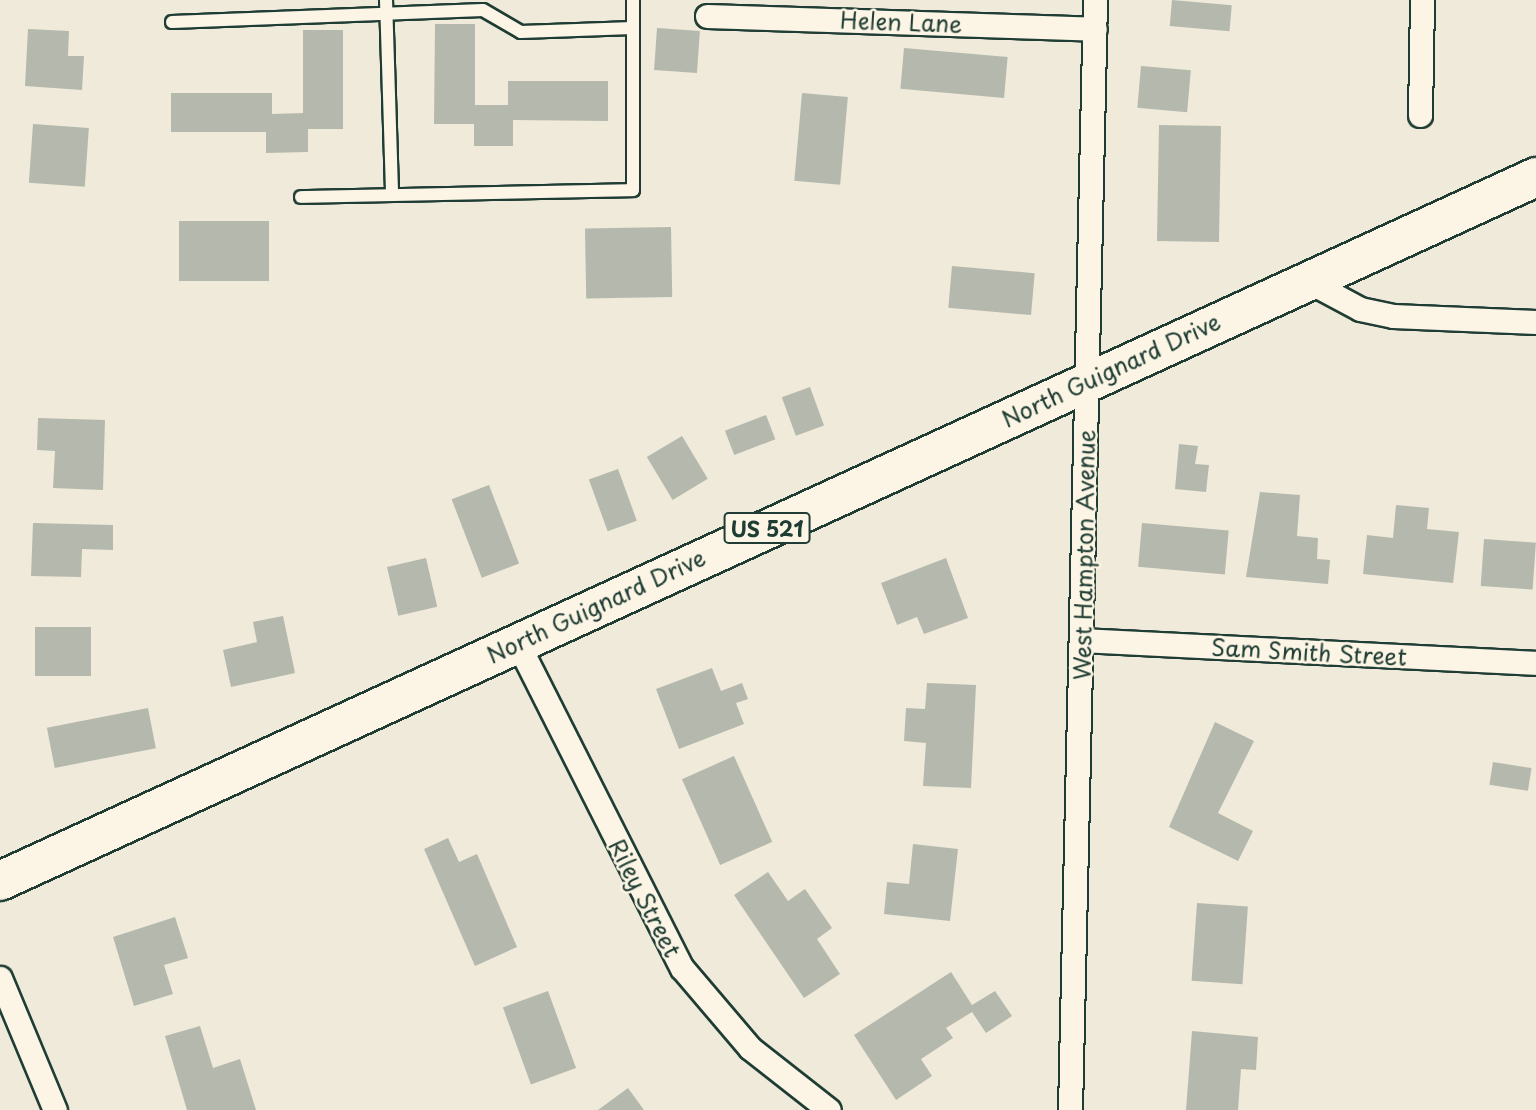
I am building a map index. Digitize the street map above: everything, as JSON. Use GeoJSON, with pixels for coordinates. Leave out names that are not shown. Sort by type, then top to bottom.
{"type":"FeatureCollection","features":[{"type":"Feature","properties":{"kind":"highway","name":"North Guignard Drive"},"geometry":{"type":"LineString","coordinates":[[0,881],[1536,177]]}},
{"type":"Feature","properties":{"kind":"street","name":"West Hampton Avenue"},"geometry":{"type":"LineString","coordinates":[[1070,1110],[1096,0]]}},
{"type":"Feature","properties":{"kind":"street"},"geometry":{"type":"LineString","coordinates":[[1420,115],[1422,0]]}},
{"type":"Feature","properties":{"kind":"street","name":"Helen Lane"},"geometry":{"type":"LineString","coordinates":[[707,16],[1095,29]]}},
{"type":"Feature","properties":{"kind":"street"},"geometry":{"type":"LineString","coordinates":[[1308,281],[1360,309],[1393,316],[1536,322]]}},
{"type":"Feature","properties":{"kind":"street","name":"Sam Smith Street"},"geometry":{"type":"LineString","coordinates":[[1082,640],[1536,663]]}},
{"type":"Feature","properties":{"kind":"street","name":"Riley Street"},"geometry":{"type":"LineString","coordinates":[[517,642],[681,968],[750,1048],[830,1110]]}},
{"type":"Feature","properties":{"kind":"street"},"geometry":{"type":"LineString","coordinates":[[0,978],[55,1110]]}},
{"type":"Feature","properties":{"kind":"lane"},"geometry":{"type":"LineString","coordinates":[[386,0],[392,194]]}},
{"type":"Feature","properties":{"kind":"lane"},"geometry":{"type":"LineString","coordinates":[[301,197],[633,190],[633,0]]}},
{"type":"Feature","properties":{"kind":"lane"},"geometry":{"type":"LineString","coordinates":[[172,22],[387,16],[483,10],[521,32],[632,28]]}},
{"type":"Feature","properties":{"kind":"building"},"geometry":{"type":"Polygon","coordinates":[[[1172,0],[1232,5],[1230,31],[1170,26],[1172,0]]]}},
{"type":"Feature","properties":{"kind":"building"},"geometry":{"type":"Polygon","coordinates":[[[435,24],[475,24],[475,105],[508,105],[508,81],[608,81],[608,121],[513,120],[513,146],[474,146],[474,124],[434,124],[435,24]]]}},
{"type":"Feature","properties":{"kind":"building"},"geometry":{"type":"Polygon","coordinates":[[[657,28],[700,31],[697,73],[654,70],[657,28]]]}},
{"type":"Feature","properties":{"kind":"building"},"geometry":{"type":"Polygon","coordinates":[[[28,29],[69,31],[68,56],[84,56],[82,90],[25,86],[28,29]]]}},
{"type":"Feature","properties":{"kind":"building"},"geometry":{"type":"Polygon","coordinates":[[[303,30],[343,30],[343,129],[308,129],[308,152],[266,153],[266,132],[171,132],[171,93],[272,93],[272,114],[303,113],[303,30]]]}},
{"type":"Feature","properties":{"kind":"building"},"geometry":{"type":"Polygon","coordinates":[[[904,48],[1008,57],[1004,98],[900,89],[904,48]]]}},
{"type":"Feature","properties":{"kind":"building"},"geometry":{"type":"Polygon","coordinates":[[[1141,66],[1191,70],[1187,112],[1137,108],[1141,66]]]}},
{"type":"Feature","properties":{"kind":"building"},"geometry":{"type":"Polygon","coordinates":[[[802,93],[848,97],[840,185],[794,181],[802,93]]]}},
{"type":"Feature","properties":{"kind":"building"},"geometry":{"type":"Polygon","coordinates":[[[33,124],[89,128],[85,187],[29,183],[33,124]]]}},
{"type":"Feature","properties":{"kind":"building"},"geometry":{"type":"Polygon","coordinates":[[[1159,125],[1221,126],[1219,242],[1157,241],[1159,125]]]}},
{"type":"Feature","properties":{"kind":"building"},"geometry":{"type":"Polygon","coordinates":[[[179,221],[269,221],[269,281],[179,281],[179,221]]]}},
{"type":"Feature","properties":{"kind":"building"},"geometry":{"type":"Polygon","coordinates":[[[671,227],[672,297],[586,298],[585,229],[671,227]]]}},
{"type":"Feature","properties":{"kind":"building"},"geometry":{"type":"Polygon","coordinates":[[[952,266],[1035,273],[1031,315],[948,308],[952,266]]]}},
{"type":"Feature","properties":{"kind":"building"},"geometry":{"type":"Polygon","coordinates":[[[810,387],[824,426],[796,436],[782,397],[810,387]]]}},
{"type":"Feature","properties":{"kind":"building"},"geometry":{"type":"Polygon","coordinates":[[[766,415],[775,439],[734,455],[725,431],[766,415]]]}},
{"type":"Feature","properties":{"kind":"building"},"geometry":{"type":"Polygon","coordinates":[[[38,418],[105,420],[103,490],[53,488],[55,451],[37,450],[38,418]]]}},
{"type":"Feature","properties":{"kind":"building"},"geometry":{"type":"Polygon","coordinates":[[[682,436],[708,479],[673,500],[647,457],[682,436]]]}},
{"type":"Feature","properties":{"kind":"building"},"geometry":{"type":"Polygon","coordinates":[[[1179,444],[1198,446],[1195,464],[1209,465],[1206,492],[1175,489],[1179,444]]]}},
{"type":"Feature","properties":{"kind":"building"},"geometry":{"type":"Polygon","coordinates":[[[618,469],[637,521],[608,531],[589,480],[618,469]]]}},
{"type":"Feature","properties":{"kind":"building"},"geometry":{"type":"Polygon","coordinates":[[[489,485],[519,563],[482,578],[452,499],[489,485]]]}},
{"type":"Feature","properties":{"kind":"building"},"geometry":{"type":"Polygon","coordinates":[[[1260,492],[1300,495],[1297,536],[1318,538],[1317,559],[1330,560],[1328,584],[1246,577],[1260,492]]]}},
{"type":"Feature","properties":{"kind":"building"},"geometry":{"type":"Polygon","coordinates":[[[1396,505],[1429,508],[1427,529],[1459,532],[1453,583],[1363,574],[1367,535],[1393,538],[1396,505]]]}},
{"type":"Feature","properties":{"kind":"building"},"geometry":{"type":"Polygon","coordinates":[[[33,523],[113,525],[113,550],[82,549],[81,577],[31,576],[33,523]]]}},
{"type":"Feature","properties":{"kind":"building"},"geometry":{"type":"Polygon","coordinates":[[[1142,523],[1229,531],[1225,574],[1138,567],[1142,523]]]}},
{"type":"Feature","properties":{"kind":"building"},"geometry":{"type":"Polygon","coordinates":[[[1484,539],[1536,543],[1533,590],[1481,586],[1484,539]]]}},
{"type":"Feature","properties":{"kind":"building"},"geometry":{"type":"Polygon","coordinates":[[[426,558],[437,607],[398,616],[387,567],[426,558]]]}},
{"type":"Feature","properties":{"kind":"building"},"geometry":{"type":"Polygon","coordinates":[[[946,558],[968,618],[924,634],[917,617],[897,625],[881,583],[946,558]]]}},
{"type":"Feature","properties":{"kind":"building"},"geometry":{"type":"Polygon","coordinates":[[[283,616],[295,673],[231,687],[223,650],[257,642],[253,622],[283,616]]]}},
{"type":"Feature","properties":{"kind":"building"},"geometry":{"type":"Polygon","coordinates":[[[35,627],[91,627],[91,676],[35,676],[35,627]]]}},
{"type":"Feature","properties":{"kind":"building"},"geometry":{"type":"Polygon","coordinates":[[[712,668],[721,691],[742,683],[748,699],[736,703],[744,724],[679,749],[656,689],[712,668]]]}},
{"type":"Feature","properties":{"kind":"building"},"geometry":{"type":"Polygon","coordinates":[[[927,683],[976,685],[971,788],[923,786],[926,743],[904,741],[906,708],[925,709],[927,683]]]}},
{"type":"Feature","properties":{"kind":"building"},"geometry":{"type":"Polygon","coordinates":[[[148,708],[156,748],[55,768],[47,728],[148,708]]]}},
{"type":"Feature","properties":{"kind":"building"},"geometry":{"type":"Polygon","coordinates":[[[1215,722],[1254,741],[1218,813],[1253,831],[1238,861],[1169,827],[1215,722]]]}},
{"type":"Feature","properties":{"kind":"building"},"geometry":{"type":"Polygon","coordinates":[[[734,756],[772,842],[720,865],[682,779],[734,756]]]}},
{"type":"Feature","properties":{"kind":"building"},"geometry":{"type":"Polygon","coordinates":[[[1493,762],[1532,768],[1528,791],[1489,785],[1493,762]]]}},
{"type":"Feature","properties":{"kind":"building"},"geometry":{"type":"Polygon","coordinates":[[[448,838],[459,862],[477,854],[517,947],[475,966],[424,849],[448,838]]]}},
{"type":"Feature","properties":{"kind":"building"},"geometry":{"type":"Polygon","coordinates":[[[913,844],[958,849],[950,921],[884,914],[887,882],[909,884],[913,844]]]}},
{"type":"Feature","properties":{"kind":"building"},"geometry":{"type":"Polygon","coordinates":[[[768,872],[788,901],[805,889],[832,928],[817,939],[840,974],[804,998],[734,895],[768,872]]]}},
{"type":"Feature","properties":{"kind":"building"},"geometry":{"type":"Polygon","coordinates":[[[1197,903],[1248,907],[1242,984],[1192,981],[1197,903]]]}},
{"type":"Feature","properties":{"kind":"building"},"geometry":{"type":"Polygon","coordinates":[[[175,917],[188,958],[164,965],[173,994],[134,1006],[113,937],[175,917]]]}},
{"type":"Feature","properties":{"kind":"building"},"geometry":{"type":"Polygon","coordinates":[[[951,972],[972,1005],[995,991],[1012,1016],[986,1033],[972,1012],[946,1028],[953,1038],[921,1059],[932,1076],[896,1100],[854,1035],[951,972]]]}},
{"type":"Feature","properties":{"kind":"building"},"geometry":{"type":"Polygon","coordinates":[[[548,991],[576,1068],[531,1084],[503,1007],[548,991]]]}},
{"type":"Feature","properties":{"kind":"building"},"geometry":{"type":"Polygon","coordinates":[[[200,1026],[213,1068],[240,1059],[256,1110],[187,1110],[165,1036],[200,1026]]]}},
{"type":"Feature","properties":{"kind":"building"},"geometry":{"type":"Polygon","coordinates":[[[1192,1031],[1258,1037],[1256,1070],[1241,1069],[1238,1110],[1186,1110],[1192,1031]]]}},
{"type":"Feature","properties":{"kind":"building"},"geometry":{"type":"Polygon","coordinates":[[[628,1088],[644,1110],[598,1110],[628,1088]]]}}]}
